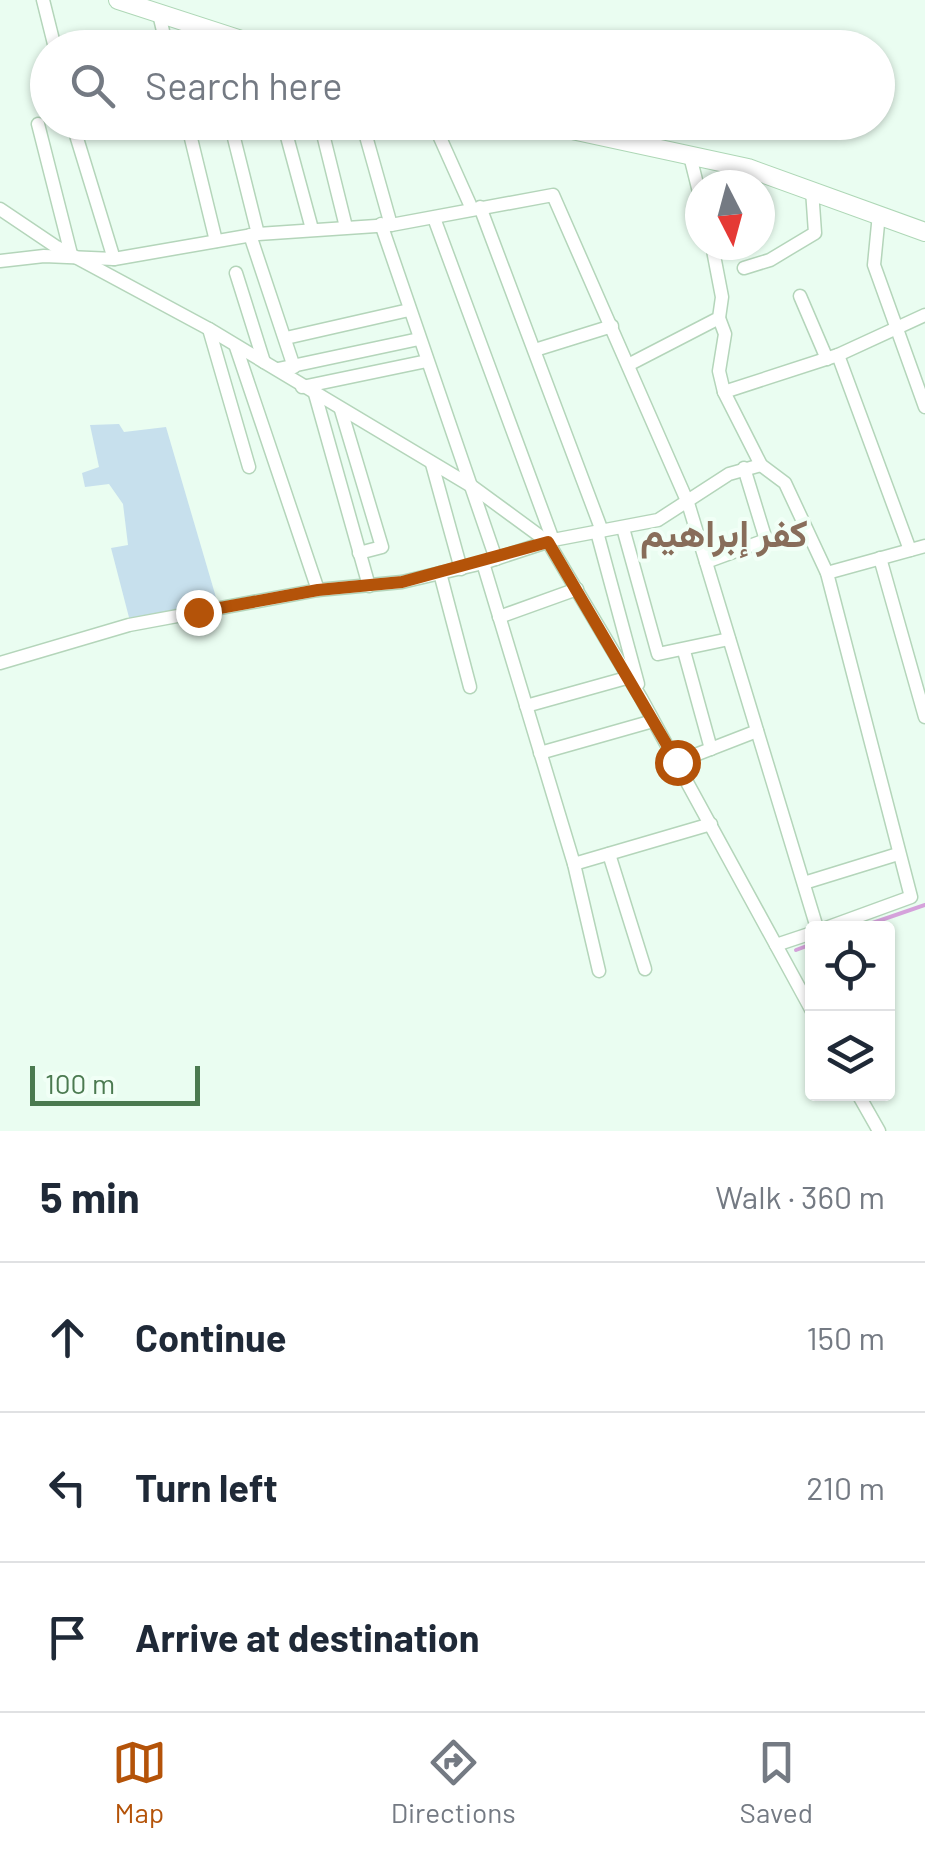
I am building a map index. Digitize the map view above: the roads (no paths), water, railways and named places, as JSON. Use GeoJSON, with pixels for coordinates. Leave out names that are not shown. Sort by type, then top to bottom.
{"type":"FeatureCollection","features":[{"type":"Feature","properties":{"kind":"main road"},"geometry":{"type":"LineString","coordinates":[[118,0],[212,30]]}},
{"type":"Feature","properties":{"kind":"main road"},"geometry":{"type":"LineString","coordinates":[[617,140],[748,168],[925,232]]}},
{"type":"Feature","properties":{"kind":"street"},"geometry":{"type":"LineString","coordinates":[[44,0],[51,30]]}},
{"type":"Feature","properties":{"kind":"street"},"geometry":{"type":"LineString","coordinates":[[158,14],[162,30]]}},
{"type":"Feature","properties":{"kind":"street"},"geometry":{"type":"LineString","coordinates":[[42,140],[74,255]]}},
{"type":"Feature","properties":{"kind":"street"},"geometry":{"type":"LineString","coordinates":[[78,140],[114,259]]}},
{"type":"Feature","properties":{"kind":"street"},"geometry":{"type":"LineString","coordinates":[[191,140],[216,241]]}},
{"type":"Feature","properties":{"kind":"street"},"geometry":{"type":"LineString","coordinates":[[234,140],[254,234],[294,367]]}},
{"type":"Feature","properties":{"kind":"street"},"geometry":{"type":"LineString","coordinates":[[289,140],[312,229]]}},
{"type":"Feature","properties":{"kind":"street"},"geometry":{"type":"LineString","coordinates":[[324,140],[346,227]]}},
{"type":"Feature","properties":{"kind":"street"},"geometry":{"type":"LineString","coordinates":[[366,140],[408,310],[473,487],[499,617],[574,864],[599,971]]}},
{"type":"Feature","properties":{"kind":"street"},"geometry":{"type":"LineString","coordinates":[[442,140],[476,208],[535,350],[600,532],[641,698]]}},
{"type":"Feature","properties":{"kind":"street"},"geometry":{"type":"LineString","coordinates":[[690,156],[694,170]]}},
{"type":"Feature","properties":{"kind":"street"},"geometry":{"type":"LineString","coordinates":[[744,268],[762,264],[815,233],[812,190]]}},
{"type":"Feature","properties":{"kind":"street"},"geometry":{"type":"LineString","coordinates":[[0,260],[74,255],[114,259],[254,234],[386,225],[553,195],[688,503],[813,921]]}},
{"type":"Feature","properties":{"kind":"street"},"geometry":{"type":"LineString","coordinates":[[0,209],[123,286],[209,329],[473,487],[550,541]]}},
{"type":"Feature","properties":{"kind":"street"},"geometry":{"type":"LineString","coordinates":[[879,214],[874,266],[925,407]]}},
{"type":"Feature","properties":{"kind":"street"},"geometry":{"type":"LineString","coordinates":[[434,218],[550,541],[677,762],[805,998]]}},
{"type":"Feature","properties":{"kind":"street"},"geometry":{"type":"LineString","coordinates":[[715,260],[722,297],[719,318],[725,334],[720,371],[724,392],[761,466],[784,483],[827,573],[910,896],[844,921]]}},
{"type":"Feature","properties":{"kind":"street"},"geometry":{"type":"LineString","coordinates":[[236,274],[264,362]]}},
{"type":"Feature","properties":{"kind":"street"},"geometry":{"type":"LineString","coordinates":[[800,296],[833,357],[918,548],[827,573]]}},
{"type":"Feature","properties":{"kind":"street"},"geometry":{"type":"LineString","coordinates":[[286,338],[408,310]]}},
{"type":"Feature","properties":{"kind":"street"},"geometry":{"type":"LineString","coordinates":[[724,392],[833,357],[925,315]]}},
{"type":"Feature","properties":{"kind":"street"},"geometry":{"type":"LineString","coordinates":[[630,364],[719,318]]}},
{"type":"Feature","properties":{"kind":"street"},"geometry":{"type":"LineString","coordinates":[[535,350],[612,326]]}},
{"type":"Feature","properties":{"kind":"street"},"geometry":{"type":"LineString","coordinates":[[209,329],[249,467]]}},
{"type":"Feature","properties":{"kind":"street"},"geometry":{"type":"LineString","coordinates":[[278,370],[419,339]]}},
{"type":"Feature","properties":{"kind":"street"},"geometry":{"type":"LineString","coordinates":[[236,347],[318,590]]}},
{"type":"Feature","properties":{"kind":"street"},"geometry":{"type":"LineString","coordinates":[[302,387],[427,362]]}},
{"type":"Feature","properties":{"kind":"street"},"geometry":{"type":"LineString","coordinates":[[315,394],[369,586]]}},
{"type":"Feature","properties":{"kind":"street"},"geometry":{"type":"LineString","coordinates":[[341,410],[382,547],[359,553]]}},
{"type":"Feature","properties":{"kind":"street"},"geometry":{"type":"LineString","coordinates":[[432,464],[460,568]]}},
{"type":"Feature","properties":{"kind":"street"},"geometry":{"type":"LineString","coordinates":[[0,663],[129,626],[318,590],[440,574],[550,541],[658,520],[715,482],[744,468],[761,466]]}},
{"type":"Feature","properties":{"kind":"street"},"geometry":{"type":"LineString","coordinates":[[706,562],[766,540],[744,468]]}},
{"type":"Feature","properties":{"kind":"street"},"geometry":{"type":"LineString","coordinates":[[623,528],[658,654],[729,639]]}},
{"type":"Feature","properties":{"kind":"street"},"geometry":{"type":"LineString","coordinates":[[880,558],[925,717]]}},
{"type":"Feature","properties":{"kind":"street"},"geometry":{"type":"LineString","coordinates":[[440,574],[470,687]]}},
{"type":"Feature","properties":{"kind":"street"},"geometry":{"type":"LineString","coordinates":[[499,617],[577,590]]}},
{"type":"Feature","properties":{"kind":"street"},"geometry":{"type":"LineString","coordinates":[[684,651],[711,749]]}},
{"type":"Feature","properties":{"kind":"street"},"geometry":{"type":"LineString","coordinates":[[526,706],[630,678]]}},
{"type":"Feature","properties":{"kind":"street"},"geometry":{"type":"LineString","coordinates":[[540,752],[654,721]]}},
{"type":"Feature","properties":{"kind":"street"},"geometry":{"type":"LineString","coordinates":[[677,762],[757,731]]}},
{"type":"Feature","properties":{"kind":"street"},"geometry":{"type":"LineString","coordinates":[[574,864],[711,824]]}},
{"type":"Feature","properties":{"kind":"street"},"geometry":{"type":"LineString","coordinates":[[609,854],[645,969]]}},
{"type":"Feature","properties":{"kind":"street"},"geometry":{"type":"LineString","coordinates":[[804,883],[898,854]]}},
{"type":"Feature","properties":{"kind":"street"},"geometry":{"type":"LineString","coordinates":[[776,945],[805,935]]}},
{"type":"Feature","properties":{"kind":"street"},"geometry":{"type":"LineString","coordinates":[[862,1101],[879,1131]]}},
{"type":"Feature","properties":{"kind":"waterway"},"geometry":{"type":"LineString","coordinates":[[878,921],[925,905]]}},
{"type":"Feature","properties":{"kind":"waterway"},"geometry":{"type":"LineString","coordinates":[[796,950],[805,947]]}},
{"type":"Feature","properties":{"kind":"district","name":"كفر إبراهيم"},"geometry":{"type":"Point","coordinates":[724,534]}}]}
